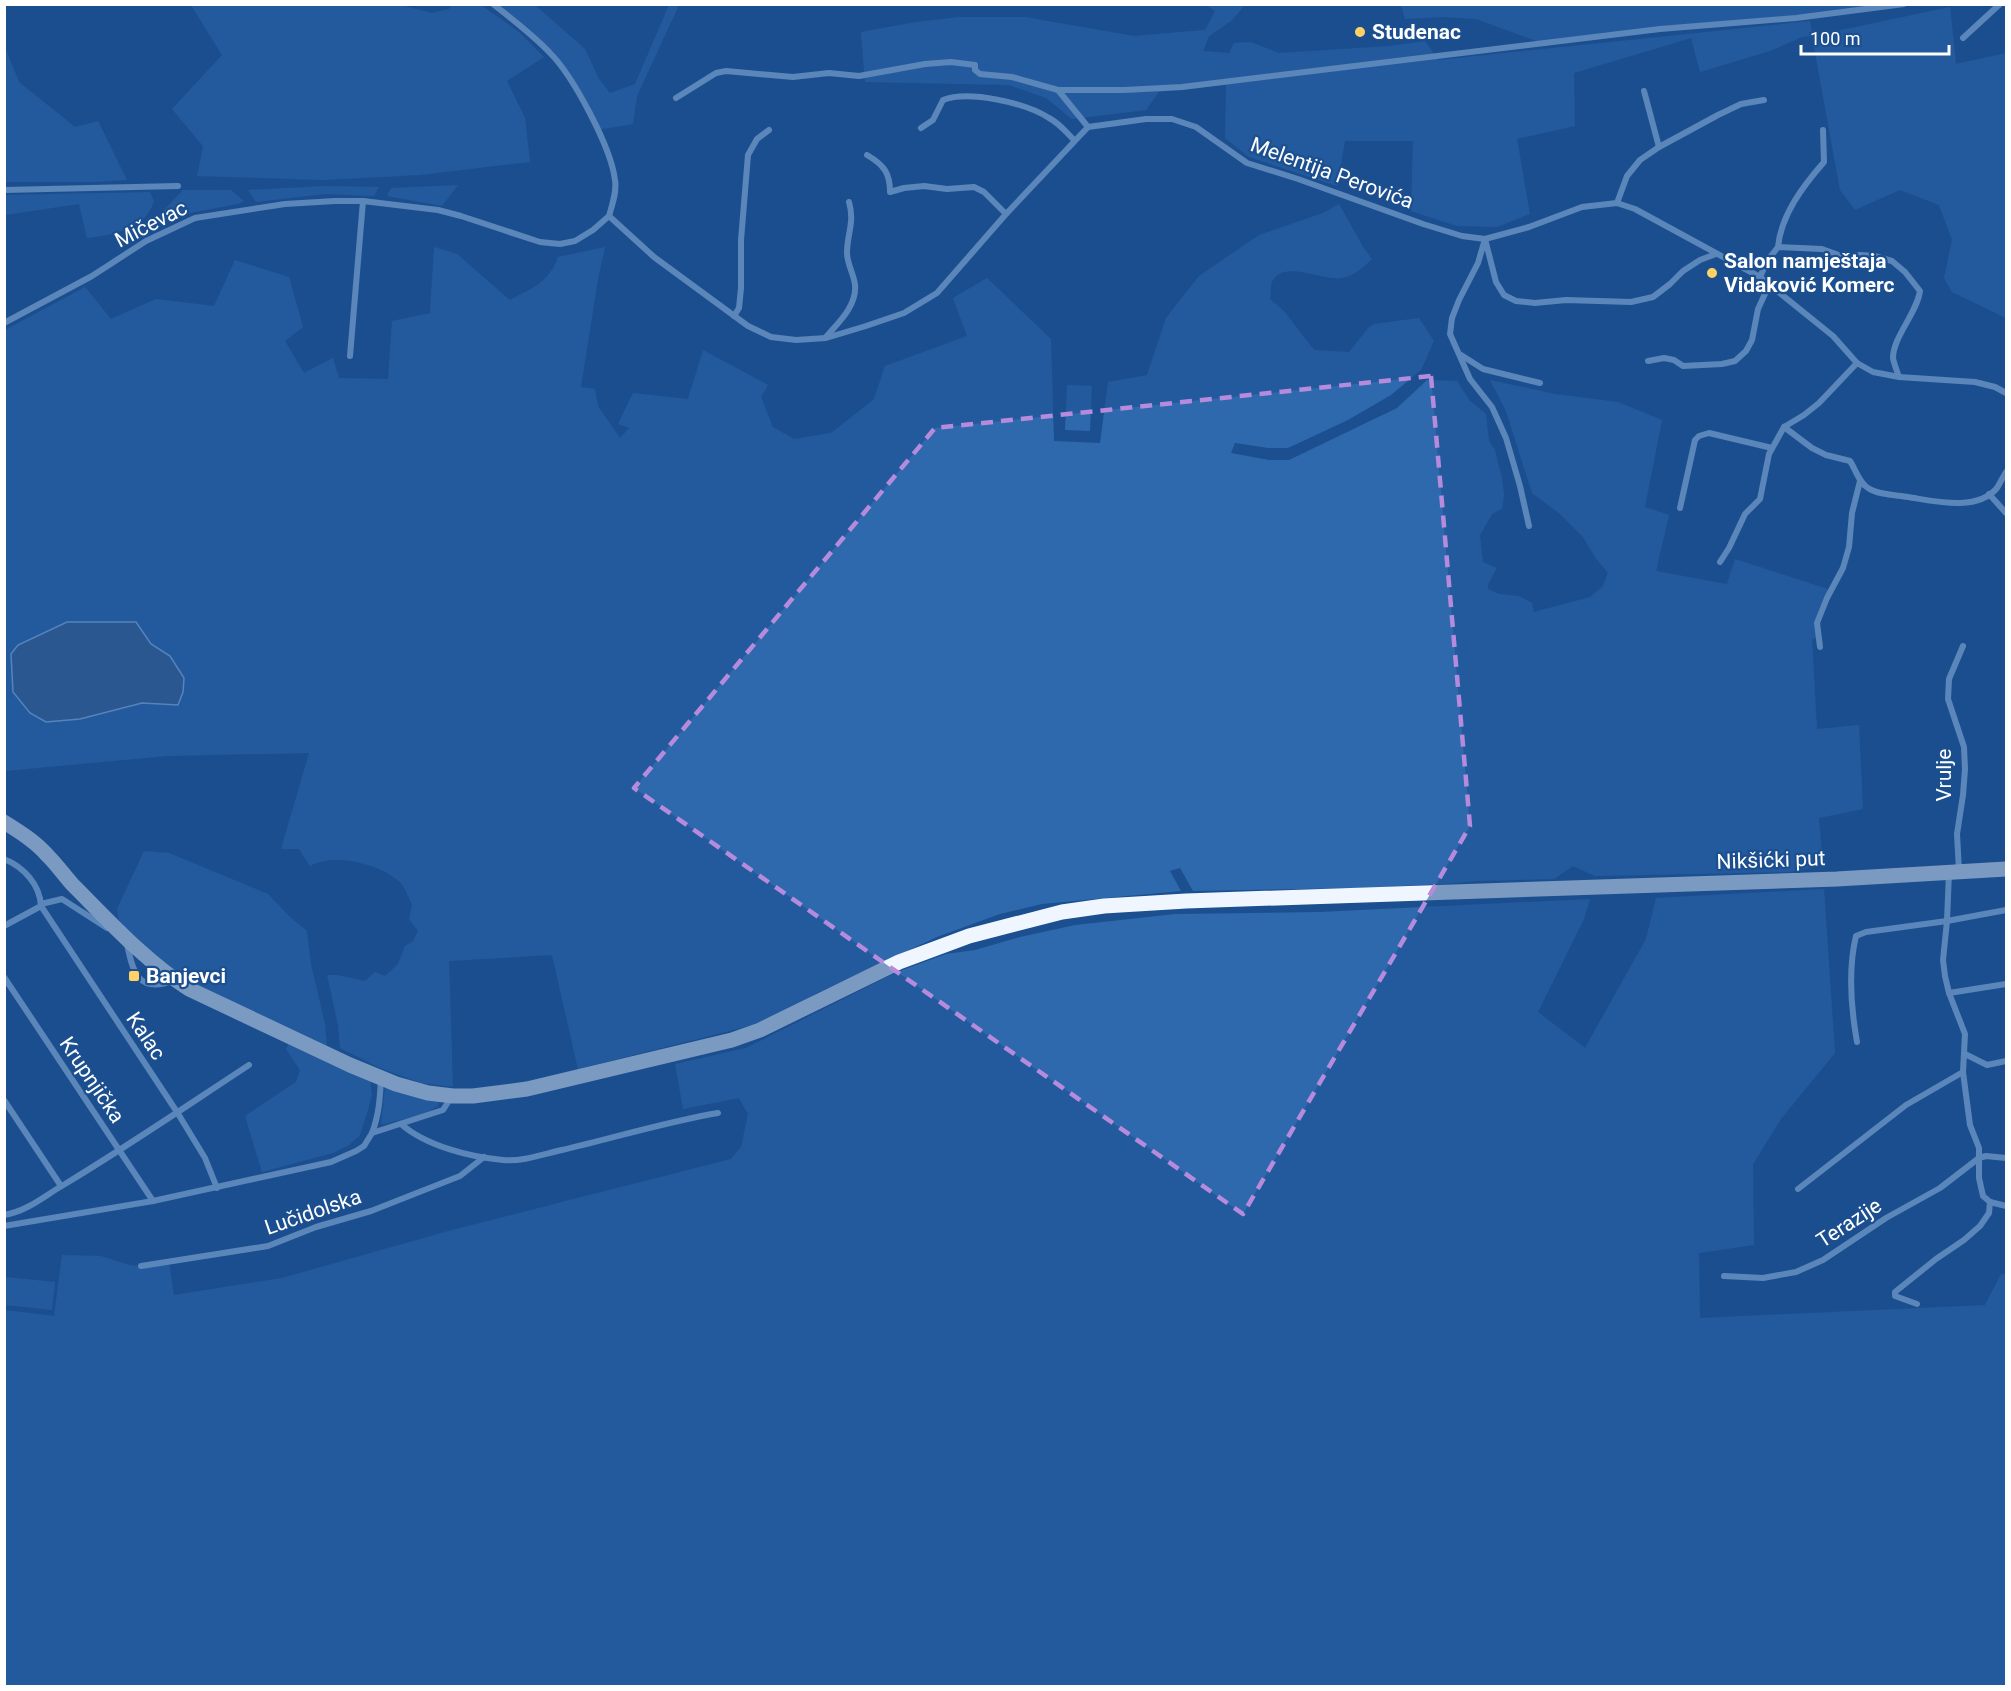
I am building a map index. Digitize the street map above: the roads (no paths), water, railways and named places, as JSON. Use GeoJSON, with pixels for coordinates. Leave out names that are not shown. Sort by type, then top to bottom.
{"type":"FeatureCollection","features":[{"type":"Feature","properties":{"kind":"main road","name":"Nikšićki put"},"geometry":{"type":"LineString","coordinates":[[4,822],[30,839],[47,854],[123,935],[175,980],[210,1000],[381,1078],[428,1093],[453,1096],[473,1096],[527,1089],[732,1040],[760,1030],[921,953],[997,928],[1062,912],[1104,906],[1186,901],[1837,879],[2007,869]]}},
{"type":"Feature","properties":{"kind":"street"},"geometry":{"type":"LineString","coordinates":[[493,4],[524,28],[550,53],[568,74],[579,93],[603,144],[616,182],[609,216],[654,257],[748,326],[771,337],[796,340],[826,338],[904,313],[937,293],[1006,214],[1088,127],[1058,90]]}},
{"type":"Feature","properties":{"kind":"street"},"geometry":{"type":"LineString","coordinates":[[676,98],[716,73],[726,71],[793,77],[828,72],[859,76],[951,62],[975,65],[975,70],[980,74],[1012,77],[1058,90],[1182,87],[1660,29],[1796,18],[1904,4]]}},
{"type":"Feature","properties":{"kind":"street"},"geometry":{"type":"LineString","coordinates":[[1963,38],[2000,4]]}},
{"type":"Feature","properties":{"kind":"street"},"geometry":{"type":"LineString","coordinates":[[1644,92],[1659,147]]}},
{"type":"Feature","properties":{"kind":"street"},"geometry":{"type":"LineString","coordinates":[[921,129],[933,120],[943,100],[955,96],[1001,102],[1030,109],[1057,123],[1074,140]]}},
{"type":"Feature","properties":{"kind":"street"},"geometry":{"type":"LineString","coordinates":[[1617,203],[1627,176],[1640,160],[1659,147],[1741,104],[1764,100]]}},
{"type":"Feature","properties":{"kind":"street","name":"Melentija Perovića"},"geometry":{"type":"LineString","coordinates":[[1088,127],[1146,119],[1172,119],[1196,127],[1246,163],[1298,179],[1423,224],[1462,236],[1485,240],[1529,227],[1582,207],[1617,203],[1635,209],[1760,277],[1833,336],[1857,363],[1874,372],[1899,377],[1975,382],[2007,393]]}},
{"type":"Feature","properties":{"kind":"street"},"geometry":{"type":"LineString","coordinates":[[734,316],[739,308],[741,288],[741,240],[748,155],[757,139],[769,130]]}},
{"type":"Feature","properties":{"kind":"street"},"geometry":{"type":"LineString","coordinates":[[1760,277],[1767,261],[1778,247],[1779,230],[1791,208],[1811,177],[1824,162],[1823,130]]}},
{"type":"Feature","properties":{"kind":"street"},"geometry":{"type":"LineString","coordinates":[[867,155],[877,161],[890,177],[890,192],[924,186],[947,189],[974,187],[984,192],[1006,214]]}},
{"type":"Feature","properties":{"kind":"street"},"geometry":{"type":"LineString","coordinates":[[4,190],[178,186]]}},
{"type":"Feature","properties":{"kind":"street"},"geometry":{"type":"LineString","coordinates":[[350,356],[363,201]]}},
{"type":"Feature","properties":{"kind":"street","name":"Mičevac"},"geometry":{"type":"LineString","coordinates":[[4,323],[92,276],[146,241],[195,218],[285,204],[363,201],[438,210],[540,242],[560,244],[575,241],[593,230],[609,216]]}},
{"type":"Feature","properties":{"kind":"street"},"geometry":{"type":"LineString","coordinates":[[826,338],[855,298],[855,286],[847,255],[852,215],[849,202]]}},
{"type":"Feature","properties":{"kind":"street"},"geometry":{"type":"LineString","coordinates":[[1485,240],[1496,282],[1504,295],[1516,301],[1535,303],[1566,300],[1631,302],[1653,297],[1683,271],[1700,260],[1716,254]]}},
{"type":"Feature","properties":{"kind":"street"},"geometry":{"type":"LineString","coordinates":[[1485,240],[1478,263],[1458,300],[1450,334],[1470,379],[1492,407],[1506,438],[1529,526]]}},
{"type":"Feature","properties":{"kind":"street"},"geometry":{"type":"LineString","coordinates":[[1778,247],[1822,249],[1847,258],[1860,255],[1875,256],[1892,261],[1905,272],[1920,291],[1919,300],[1893,357],[1899,377]]}},
{"type":"Feature","properties":{"kind":"street"},"geometry":{"type":"LineString","coordinates":[[1648,361],[1664,358],[1674,360],[1683,366],[1735,361],[1746,351],[1752,340],[1758,309],[1769,285]]}},
{"type":"Feature","properties":{"kind":"street"},"geometry":{"type":"LineString","coordinates":[[1460,355],[1483,369],[1540,382]]}},
{"type":"Feature","properties":{"kind":"street"},"geometry":{"type":"LineString","coordinates":[[1720,562],[1745,514],[1760,499],[1772,448],[1784,427],[1804,416],[1819,403],[1857,363]]}},
{"type":"Feature","properties":{"kind":"street"},"geometry":{"type":"LineString","coordinates":[[1784,427],[1812,448],[1826,455],[1850,461],[1860,481],[1868,489],[1938,503],[1956,504],[1983,498],[1996,489],[2007,472]]}},
{"type":"Feature","properties":{"kind":"street"},"geometry":{"type":"LineString","coordinates":[[1680,508],[1695,440],[1698,436],[1709,433],[1772,448]]}},
{"type":"Feature","properties":{"kind":"street"},"geometry":{"type":"LineString","coordinates":[[1821,647],[1817,622],[1843,568],[1849,547],[1852,513],[1860,481]]}},
{"type":"Feature","properties":{"kind":"street"},"geometry":{"type":"LineString","coordinates":[[1989,494],[2007,513]]}},
{"type":"Feature","properties":{"kind":"street","name":"Vrulje"},"geometry":{"type":"LineString","coordinates":[[1954,872],[1964,786],[1964,747],[1948,699],[1949,679],[1963,646]]}},
{"type":"Feature","properties":{"kind":"street","name":"Kalac"},"geometry":{"type":"LineString","coordinates":[[4,859],[15,863],[37,888],[41,905],[177,1112],[205,1158],[217,1188]]}},
{"type":"Feature","properties":{"kind":"street"},"geometry":{"type":"LineString","coordinates":[[1954,872],[1943,960],[1948,993],[1965,1034],[1963,1072],[1970,1125],[1979,1148],[1978,1178],[1983,1196],[1990,1202],[2007,1206]]}},
{"type":"Feature","properties":{"kind":"street"},"geometry":{"type":"LineString","coordinates":[[4,926],[41,905],[62,899],[123,935],[130,961],[140,980],[146,984],[155,985],[175,980]]}},
{"type":"Feature","properties":{"kind":"street"},"geometry":{"type":"LineString","coordinates":[[1857,1042],[1852,996],[1853,949],[1856,936],[1866,932],[2007,910]]}},
{"type":"Feature","properties":{"kind":"street","name":"Krupnjička"},"geometry":{"type":"LineString","coordinates":[[4,977],[153,1201]]}},
{"type":"Feature","properties":{"kind":"street"},"geometry":{"type":"LineString","coordinates":[[1948,993],[2007,984]]}},
{"type":"Feature","properties":{"kind":"street"},"geometry":{"type":"LineString","coordinates":[[1965,1054],[1987,1065],[2007,1061]]}},
{"type":"Feature","properties":{"kind":"street"},"geometry":{"type":"LineString","coordinates":[[4,1215],[17,1213],[31,1206],[120,1151],[249,1065]]}},
{"type":"Feature","properties":{"kind":"street"},"geometry":{"type":"LineString","coordinates":[[1798,1189],[1906,1105],[1963,1072]]}},
{"type":"Feature","properties":{"kind":"street"},"geometry":{"type":"LineString","coordinates":[[4,1226],[153,1201],[344,1158],[364,1146],[372,1133],[380,1105],[381,1078]]}},
{"type":"Feature","properties":{"kind":"street"},"geometry":{"type":"LineString","coordinates":[[372,1133],[443,1110],[453,1096]]}},
{"type":"Feature","properties":{"kind":"street"},"geometry":{"type":"LineString","coordinates":[[4,1100],[61,1186]]}},
{"type":"Feature","properties":{"kind":"street"},"geometry":{"type":"LineString","coordinates":[[401,1124],[424,1140],[484,1157],[505,1160],[538,1155],[682,1119],[718,1113]]}},
{"type":"Feature","properties":{"kind":"street"},"geometry":{"type":"LineString","coordinates":[[1978,1158],[1986,1156],[2007,1158]]}},
{"type":"Feature","properties":{"kind":"street","name":"Lučidolska"},"geometry":{"type":"LineString","coordinates":[[141,1266],[268,1246],[316,1227],[371,1211],[460,1176],[484,1157]]}},
{"type":"Feature","properties":{"kind":"street","name":"Terazije"},"geometry":{"type":"LineString","coordinates":[[1724,1276],[1762,1278],[1797,1272],[1823,1260],[1886,1218],[1940,1188],[1978,1158]]}},
{"type":"Feature","properties":{"kind":"street"},"geometry":{"type":"LineString","coordinates":[[1917,1304],[1895,1296],[1895,1292],[1980,1226],[1989,1213],[1990,1202]]}},
{"type":"Feature","properties":{"kind":"place","name":"Studenac"},"geometry":{"type":"Point","coordinates":[1360,32]}},
{"type":"Feature","properties":{"kind":"place","name":"Salon namještaja Vidaković Komerc"},"geometry":{"type":"Point","coordinates":[1712,273]}},
{"type":"Feature","properties":{"kind":"place","name":"Banjevci"},"geometry":{"type":"Point","coordinates":[134,976]}}]}
